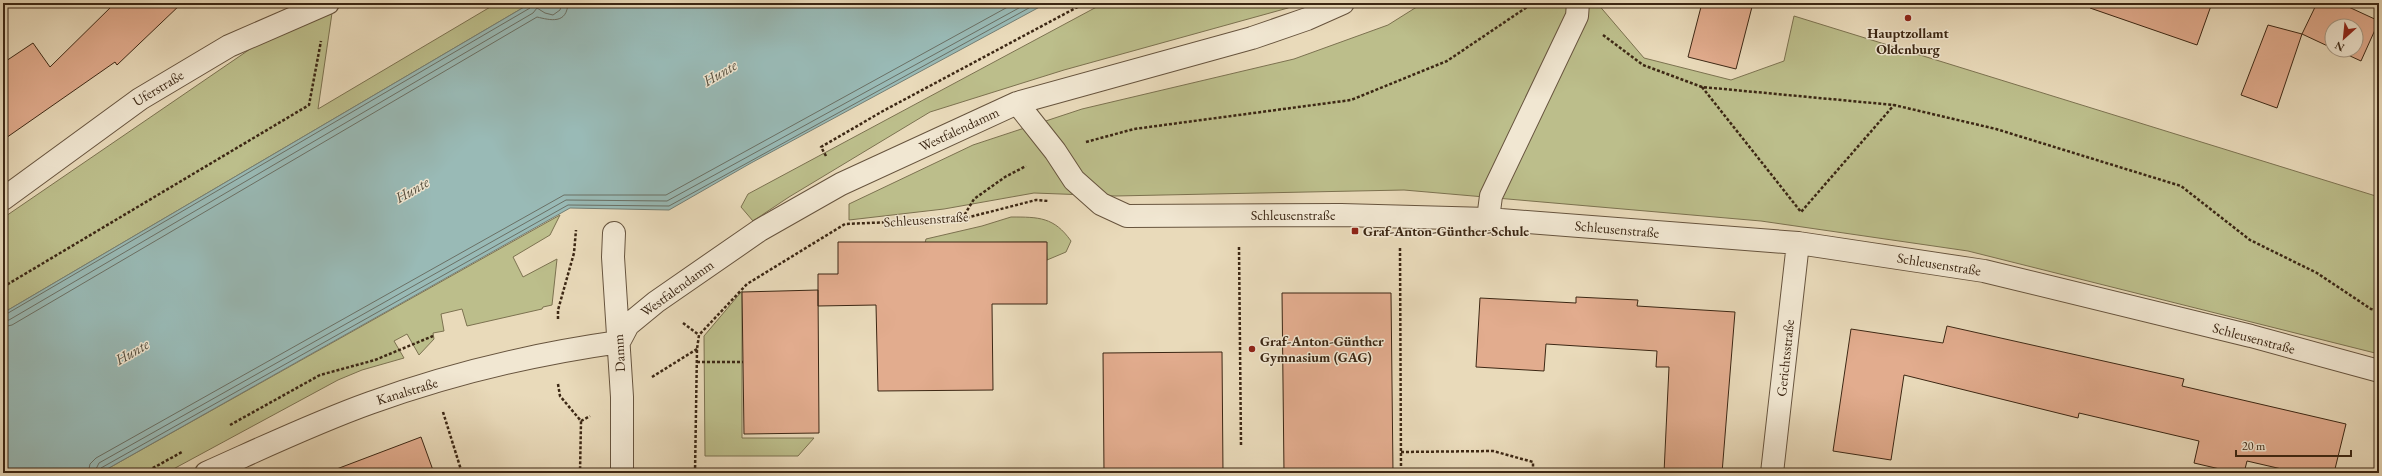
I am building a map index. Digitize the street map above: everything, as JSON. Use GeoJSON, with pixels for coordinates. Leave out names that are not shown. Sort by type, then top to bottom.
{"type":"FeatureCollection","features":[{"type":"Feature","properties":{"kind":"street","name":"Uferstraße"},"geometry":{"type":"LineString","coordinates":[[3,199],[140,98],[228,46],[328,3]]}},
{"type":"Feature","properties":{"kind":"street","name":"Westfalendamm"},"geometry":{"type":"LineString","coordinates":[[618,342],[628,325],[656,302],[760,230],[842,184],[1017,103],[1252,38],[1307,19],[1343,3]]}},
{"type":"Feature","properties":{"kind":"street"},"geometry":{"type":"LineString","coordinates":[[1488,218],[1491,196],[1577,9]]}},
{"type":"Feature","properties":{"kind":"street","name":"Schleusenstraße"},"geometry":{"type":"LineString","coordinates":[[1017,103],[1055,151],[1074,180],[1102,204],[1126,216],[1238,215],[1488,218],[1798,244],[1984,271],[2251,336],[2379,371]]}},
{"type":"Feature","properties":{"kind":"street","name":"Damm"},"geometry":{"type":"LineString","coordinates":[[614,233],[613,258],[622,397],[622,473]]}},
{"type":"Feature","properties":{"kind":"street","name":"Gerichtsstraße"},"geometry":{"type":"LineString","coordinates":[[1772,473],[1798,244]]}},
{"type":"Feature","properties":{"kind":"street","name":"Kanalstraße"},"geometry":{"type":"LineString","coordinates":[[206,473],[370,403],[434,383],[539,354],[618,342]]}},
{"type":"Feature","properties":{"kind":"path"},"geometry":{"type":"LineString","coordinates":[[821,147],[884,111],[1085,3]]}},
{"type":"Feature","properties":{"kind":"path"},"geometry":{"type":"LineString","coordinates":[[962,219],[974,199],[1005,177],[1055,151],[1134,129],[1351,100],[1447,61],[1533,3]]}},
{"type":"Feature","properties":{"kind":"path"},"geometry":{"type":"LineString","coordinates":[[1577,9],[1643,65],[1702,87],[1894,105],[1996,129],[2181,186],[2250,240],[2317,273],[2371,309],[2379,311]]}},
{"type":"Feature","properties":{"kind":"path"},"geometry":{"type":"LineString","coordinates":[[3,287],[309,105],[322,40]]}},
{"type":"Feature","properties":{"kind":"path"},"geometry":{"type":"LineString","coordinates":[[1702,87],[1800,212],[1894,105]]}},
{"type":"Feature","properties":{"kind":"path","name":"Schleusenstraße"},"geometry":{"type":"LineString","coordinates":[[697,362],[699,335],[747,284],[845,224],[962,219],[1036,200],[1050,201]]}},
{"type":"Feature","properties":{"kind":"path"},"geometry":{"type":"LineString","coordinates":[[1238,215],[1241,446]]}},
{"type":"Feature","properties":{"kind":"path"},"geometry":{"type":"LineString","coordinates":[[1400,218],[1401,473]]}},
{"type":"Feature","properties":{"kind":"path"},"geometry":{"type":"LineString","coordinates":[[574,253],[576,230]]}},
{"type":"Feature","properties":{"kind":"path"},"geometry":{"type":"LineString","coordinates":[[225,428],[320,374],[375,360],[433,336]]}},
{"type":"Feature","properties":{"kind":"path"},"geometry":{"type":"LineString","coordinates":[[695,473],[697,362],[743,362]]}},
{"type":"Feature","properties":{"kind":"path"},"geometry":{"type":"LineString","coordinates":[[434,383],[462,473]]}},
{"type":"Feature","properties":{"kind":"path"},"geometry":{"type":"LineString","coordinates":[[580,473],[581,422]]}},
{"type":"Feature","properties":{"kind":"path"},"geometry":{"type":"LineString","coordinates":[[144,473],[185,450]]}},
{"type":"Feature","properties":{"kind":"path"},"geometry":{"type":"LineString","coordinates":[[1401,452],[1493,451],[1533,462],[1533,473]]}},
{"type":"Feature","properties":{"kind":"green space"},"geometry":{"type":"Polygon","coordinates":[[[497,3],[531,3],[3,313],[3,218],[256,45],[332,13],[318,109],[497,3]]]}},
{"type":"Feature","properties":{"kind":"green space"},"geometry":{"type":"Polygon","coordinates":[[[1104,3],[1297,3],[1288,8],[1064,70],[930,112],[789,197],[753,221],[741,207],[748,194],[1104,3]]]}},
{"type":"Feature","properties":{"kind":"green space"},"geometry":{"type":"Polygon","coordinates":[[[1423,3],[1597,3],[1644,58],[1731,80],[1784,61],[1794,16],[2379,197],[2379,354],[1968,251],[1761,221],[1404,190],[1115,196],[1034,193],[944,209],[849,220],[849,204],[973,145],[1082,109],[1294,59],[1388,25],[1423,3]]]}},
{"type":"Feature","properties":{"kind":"green space"},"geometry":{"type":"Polygon","coordinates":[[[560,215],[550,235],[513,257],[523,277],[557,259],[552,305],[543,307],[542,309],[467,326],[462,309],[441,314],[444,331],[433,333],[434,339],[419,355],[407,334],[394,341],[404,358],[362,370],[338,380],[166,473],[100,473],[560,215]]]}},
{"type":"Feature","properties":{"kind":"green space"},"geometry":{"type":"Polygon","coordinates":[[[1011,217],[1038,218],[1052,223],[1065,233],[1071,241],[1066,252],[1047,260],[1046,242],[925,243],[926,239],[982,226],[1011,217]]]}},
{"type":"Feature","properties":{"kind":"green space"},"geometry":{"type":"Polygon","coordinates":[[[742,291],[742,438],[814,438],[798,456],[705,456],[704,336],[742,291]]]}},
{"type":"Feature","properties":{"kind":"water","name":"Hunte"},"geometry":{"type":"Polygon","coordinates":[[[531,3],[543,3],[551,6],[556,3],[1047,3],[751,163],[669,210],[570,208],[100,473],[3,473],[3,313],[531,3]]]}},
{"type":"Feature","properties":{"kind":"building"},"geometry":{"type":"Polygon","coordinates":[[[115,3],[182,3],[117,65],[115,62],[3,140],[3,63],[33,43],[50,67],[115,3]]]}},
{"type":"Feature","properties":{"kind":"building"},"geometry":{"type":"Polygon","coordinates":[[[1702,3],[1753,3],[1736,69],[1688,57],[1702,3]]]}},
{"type":"Feature","properties":{"kind":"building"},"geometry":{"type":"Polygon","coordinates":[[[2091,3],[2212,3],[2197,45],[2090,8],[2091,3]]]}},
{"type":"Feature","properties":{"kind":"building"},"geometry":{"type":"Polygon","coordinates":[[[2317,3],[2340,3],[2379,21],[2364,54],[2364,18],[2324,18],[2324,44],[2302,34],[2317,3]]]}},
{"type":"Feature","properties":{"kind":"building"},"geometry":{"type":"Polygon","coordinates":[[[2268,25],[2302,34],[2277,108],[2241,95],[2268,25]]]}},
{"type":"Feature","properties":{"kind":"building"},"geometry":{"type":"Polygon","coordinates":[[[2354,58],[2362,58],[2361,61],[2354,58]]]}},
{"type":"Feature","properties":{"kind":"building"},"geometry":{"type":"Polygon","coordinates":[[[838,242],[1047,242],[1047,304],[992,304],[993,390],[878,391],[876,305],[818,306],[818,274],[838,274],[838,242]]]}},
{"type":"Feature","properties":{"kind":"building"},"geometry":{"type":"Polygon","coordinates":[[[818,290],[819,433],[744,434],[742,292],[818,290]]]}},
{"type":"Feature","properties":{"kind":"building"},"geometry":{"type":"Polygon","coordinates":[[[1282,293],[1391,293],[1393,473],[1284,473],[1282,293]]]}},
{"type":"Feature","properties":{"kind":"building"},"geometry":{"type":"Polygon","coordinates":[[[1576,297],[1638,300],[1637,306],[1735,312],[1722,473],[1664,473],[1669,367],[1656,367],[1657,351],[1546,344],[1544,371],[1476,367],[1480,298],[1576,303],[1576,297]]]}},
{"type":"Feature","properties":{"kind":"building"},"geometry":{"type":"Polygon","coordinates":[[[1947,326],[2184,379],[2182,386],[2346,424],[2334,473],[2299,473],[2247,461],[2244,473],[2237,473],[2194,463],[2199,441],[2079,413],[2078,418],[1904,375],[1891,460],[1833,451],[1851,329],[1943,343],[1947,326]]]}},
{"type":"Feature","properties":{"kind":"building"},"geometry":{"type":"Polygon","coordinates":[[[1222,352],[1223,473],[1104,473],[1103,353],[1222,352]]]}},
{"type":"Feature","properties":{"kind":"building"},"geometry":{"type":"Polygon","coordinates":[[[421,437],[434,473],[334,473],[334,470],[421,437]]]}},
{"type":"Feature","properties":{"kind":"place","name":"Hauptzollamt Oldenburg"},"geometry":{"type":"Point","coordinates":[1908,18]}},
{"type":"Feature","properties":{"kind":"place","name":"Graf-Anton-Günther-Schule"},"geometry":{"type":"Point","coordinates":[1355,231]}},
{"type":"Feature","properties":{"kind":"place","name":"Graf-Anton-Günther Gymnasium (GAG)"},"geometry":{"type":"Point","coordinates":[1252,349]}}]}
